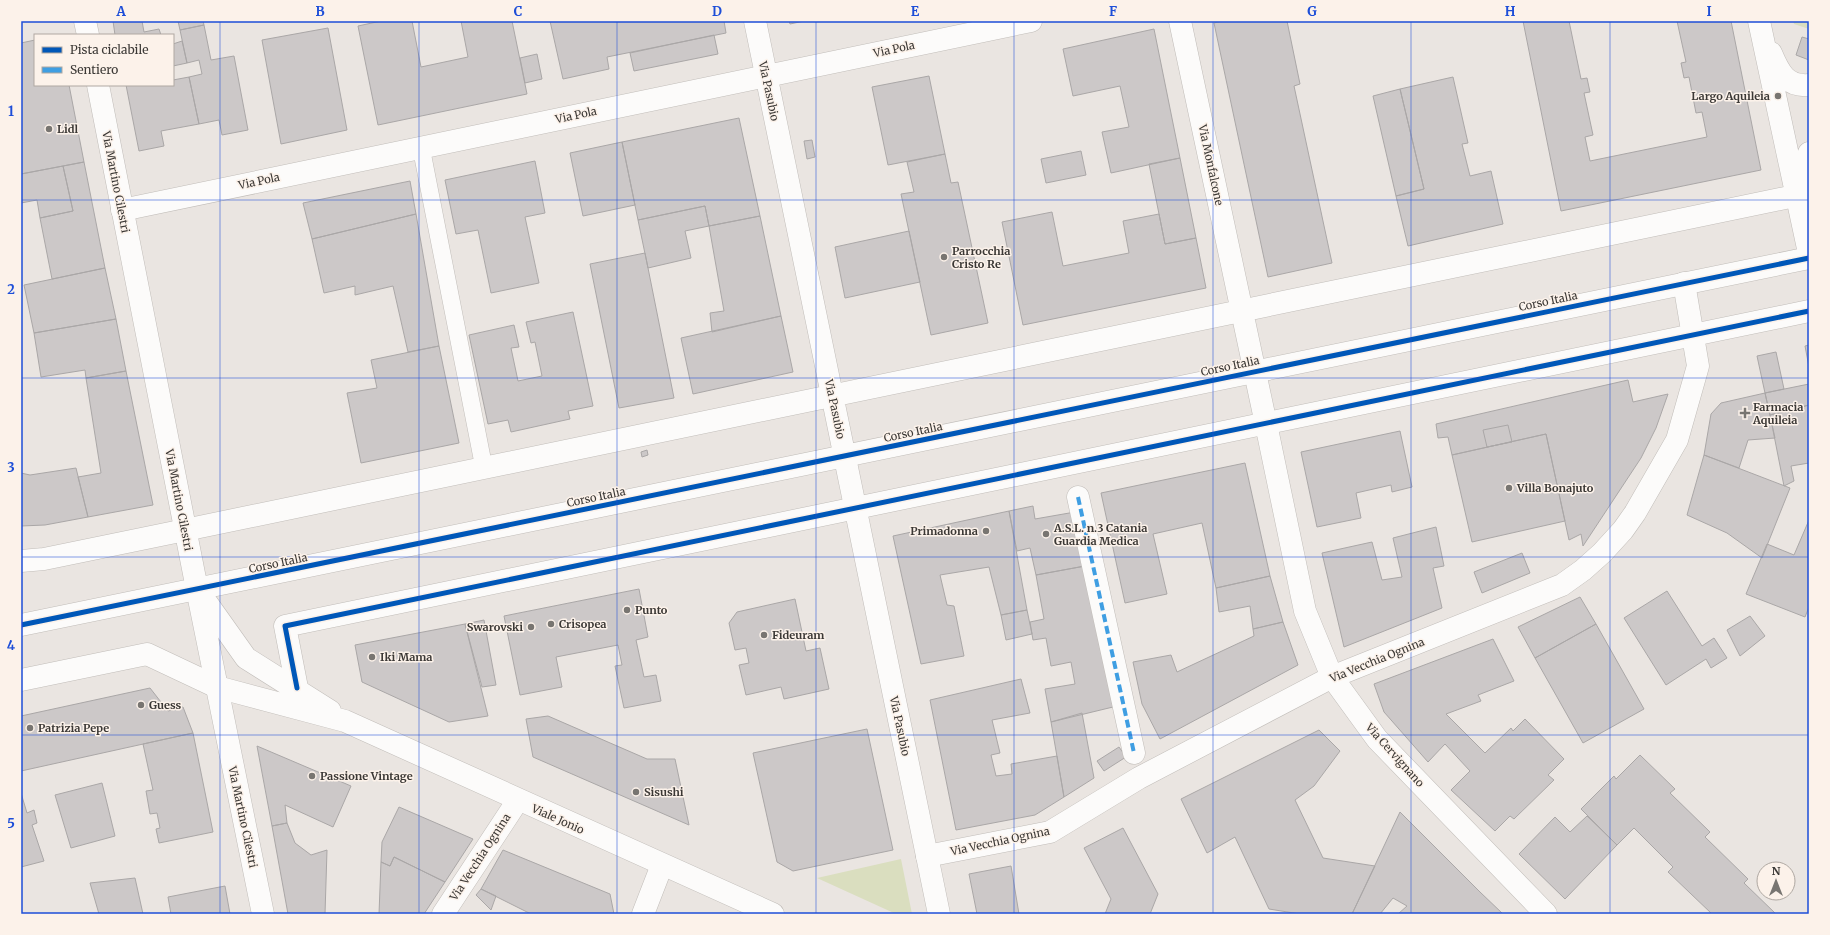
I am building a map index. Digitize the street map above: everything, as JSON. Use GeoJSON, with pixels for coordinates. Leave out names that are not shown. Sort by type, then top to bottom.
{"type":"FeatureCollection","features":[{"type":"Feature","properties":{"kind":"main road"},"geometry":{"type":"LineString","coordinates":[[85,21],[88,34]]}},
{"type":"Feature","properties":{"kind":"main road","name":"Via Pasubio"},"geometry":{"type":"LineString","coordinates":[[755,21],[939,914]]}},
{"type":"Feature","properties":{"kind":"main road","name":"Via Pola"},"geometry":{"type":"LineString","coordinates":[[122,210],[1031,21]]}},
{"type":"Feature","properties":{"kind":"main road","name":"Via Monfalcone"},"geometry":{"type":"LineString","coordinates":[[1180,21],[1255,371]]}},
{"type":"Feature","properties":{"kind":"main road"},"geometry":{"type":"LineString","coordinates":[[1759,23],[1779,70],[1788,80],[1799,86],[1809,85]]}},
{"type":"Feature","properties":{"kind":"main road"},"geometry":{"type":"LineString","coordinates":[[1759,23],[1802,194],[1809,253]]}},
{"type":"Feature","properties":{"kind":"main road","name":"Via Martino Cilestri"},"geometry":{"type":"LineString","coordinates":[[98,86],[185,530],[263,914]]}},
{"type":"Feature","properties":{"kind":"main road"},"geometry":{"type":"LineString","coordinates":[[1802,194],[1809,153]]}},
{"type":"Feature","properties":{"kind":"main road"},"geometry":{"type":"LineString","coordinates":[[21,561],[44,559],[185,530],[1802,194]]}},
{"type":"Feature","properties":{"kind":"main road","name":"Corso Italia"},"geometry":{"type":"LineString","coordinates":[[21,626],[1809,258]]}},
{"type":"Feature","properties":{"kind":"main road","name":"Via Vecchia Ognina"},"geometry":{"type":"LineString","coordinates":[[927,856],[1050,832],[1139,778],[1332,677],[1562,585],[1584,570],[1602,553],[1636,513],[1677,440],[1698,366],[1694,335],[1684,283]]}},
{"type":"Feature","properties":{"kind":"main road"},"geometry":{"type":"LineString","coordinates":[[297,688],[285,626],[1809,311]]}},
{"type":"Feature","properties":{"kind":"main road","name":"Via Cervignano"},"geometry":{"type":"LineString","coordinates":[[1255,371],[1305,611],[1332,677],[1377,739],[1546,914]]}},
{"type":"Feature","properties":{"kind":"main road"},"geometry":{"type":"LineString","coordinates":[[1076,490],[1134,753]]}},
{"type":"Feature","properties":{"kind":"main road"},"geometry":{"type":"LineString","coordinates":[[197,589],[246,658],[297,688],[345,721]]}},
{"type":"Feature","properties":{"kind":"main road"},"geometry":{"type":"LineString","coordinates":[[21,680],[147,654],[217,687],[345,721]]}},
{"type":"Feature","properties":{"kind":"main road","name":"Viale Jonio"},"geometry":{"type":"LineString","coordinates":[[345,721],[773,914]]}},
{"type":"Feature","properties":{"kind":"main road","name":"Via Vecchia Ognina"},"geometry":{"type":"LineString","coordinates":[[443,914],[518,800]]}},
{"type":"Feature","properties":{"kind":"main road"},"geometry":{"type":"LineString","coordinates":[[643,914],[662,865]]}},
{"type":"Feature","properties":{"kind":"lane"},"geometry":{"type":"LineString","coordinates":[[421,147],[484,468]]}},
{"type":"Feature","properties":{"kind":"lane"},"geometry":{"type":"LineString","coordinates":[[1134,753],[1139,778]]}},
{"type":"Feature","properties":{"kind":"green space"},"geometry":{"type":"Polygon","coordinates":[[[1793,21],[1809,21],[1809,29],[1794,24],[1793,21]]]}},
{"type":"Feature","properties":{"kind":"green space"},"geometry":{"type":"Polygon","coordinates":[[[901,859],[912,914],[896,914],[817,878],[901,859]]]}},
{"type":"Feature","properties":{"kind":"building"},"geometry":{"type":"Polygon","coordinates":[[[113,21],[142,21],[144,32],[159,29],[161,34],[115,34],[113,21]]]}},
{"type":"Feature","properties":{"kind":"building"},"geometry":{"type":"Polygon","coordinates":[[[178,21],[203,21],[204,25],[180,30],[178,21]]]}},
{"type":"Feature","properties":{"kind":"building"},"geometry":{"type":"Polygon","coordinates":[[[381,21],[412,21],[421,67],[468,57],[461,21],[512,21],[527,94],[378,125],[358,26],[381,21]]]}},
{"type":"Feature","properties":{"kind":"building"},"geometry":{"type":"Polygon","coordinates":[[[550,21],[724,21],[726,33],[607,57],[609,69],[563,79],[550,21]]]}},
{"type":"Feature","properties":{"kind":"building"},"geometry":{"type":"Polygon","coordinates":[[[789,21],[804,21],[790,24],[789,21]]]}},
{"type":"Feature","properties":{"kind":"building"},"geometry":{"type":"Polygon","coordinates":[[[1222,21],[1287,21],[1300,84],[1294,86],[1332,263],[1268,277],[1214,23],[1222,21]]]}},
{"type":"Feature","properties":{"kind":"building"},"geometry":{"type":"Polygon","coordinates":[[[1523,21],[1569,21],[1581,79],[1587,78],[1590,92],[1584,93],[1593,135],[1585,137],[1590,161],[1707,137],[1702,112],[1696,113],[1689,77],[1684,78],[1681,63],[1686,62],[1677,21],[1731,21],[1761,170],[1561,211],[1523,21]]]}},
{"type":"Feature","properties":{"kind":"building"},"geometry":{"type":"Polygon","coordinates":[[[204,25],[211,60],[234,56],[248,130],[222,135],[219,120],[199,124],[189,77],[202,74],[199,60],[187,63],[180,30],[204,25]]]}},
{"type":"Feature","properties":{"kind":"building"},"geometry":{"type":"Polygon","coordinates":[[[328,28],[347,130],[281,144],[262,40],[328,28]]]}},
{"type":"Feature","properties":{"kind":"building"},"geometry":{"type":"Polygon","coordinates":[[[1154,29],[1180,158],[1111,173],[1102,132],[1129,127],[1120,86],[1073,96],[1063,49],[1154,29]]]}},
{"type":"Feature","properties":{"kind":"building"},"geometry":{"type":"Polygon","coordinates":[[[714,35],[718,54],[634,71],[630,53],[714,35]]]}},
{"type":"Feature","properties":{"kind":"building"},"geometry":{"type":"Polygon","coordinates":[[[1802,37],[1809,39],[1809,60],[1796,55],[1802,37]]]}},
{"type":"Feature","properties":{"kind":"building","name":"Lidl"},"geometry":{"type":"Polygon","coordinates":[[[34,40],[34,86],[69,86],[84,162],[21,174],[21,43],[34,40]]]}},
{"type":"Feature","properties":{"kind":"building"},"geometry":{"type":"Polygon","coordinates":[[[182,41],[187,63],[174,66],[174,44],[182,41]]]}},
{"type":"Feature","properties":{"kind":"building"},"geometry":{"type":"Polygon","coordinates":[[[537,54],[542,79],[525,83],[520,58],[537,54]]]}},
{"type":"Feature","properties":{"kind":"building"},"geometry":{"type":"Polygon","coordinates":[[[929,76],[945,154],[888,165],[872,87],[929,76]]]}},
{"type":"Feature","properties":{"kind":"building"},"geometry":{"type":"Polygon","coordinates":[[[189,77],[199,124],[161,131],[164,146],[139,151],[126,86],[174,86],[174,80],[189,77]]]}},
{"type":"Feature","properties":{"kind":"building"},"geometry":{"type":"Polygon","coordinates":[[[1453,77],[1468,143],[1462,144],[1470,176],[1491,171],[1503,224],[1408,246],[1396,196],[1424,189],[1400,89],[1453,77]]]}},
{"type":"Feature","properties":{"kind":"building"},"geometry":{"type":"Polygon","coordinates":[[[1400,89],[1424,189],[1396,196],[1373,96],[1400,89]]]}},
{"type":"Feature","properties":{"kind":"building"},"geometry":{"type":"Polygon","coordinates":[[[739,118],[760,216],[709,226],[705,206],[638,220],[622,142],[739,118]]]}},
{"type":"Feature","properties":{"kind":"building"},"geometry":{"type":"Polygon","coordinates":[[[812,140],[815,157],[807,159],[804,141],[812,140]]]}},
{"type":"Feature","properties":{"kind":"building"},"geometry":{"type":"Polygon","coordinates":[[[622,142],[635,205],[583,216],[570,153],[622,142]]]}},
{"type":"Feature","properties":{"kind":"building"},"geometry":{"type":"Polygon","coordinates":[[[1081,151],[1086,175],[1046,183],[1041,159],[1081,151]]]}},
{"type":"Feature","properties":{"kind":"building","name":"Parrocchia Cristo Re"},"geometry":{"type":"Polygon","coordinates":[[[945,154],[951,183],[958,182],[988,323],[931,335],[901,194],[914,192],[907,162],[945,154]]]}},
{"type":"Feature","properties":{"kind":"building"},"geometry":{"type":"Polygon","coordinates":[[[1180,158],[1196,238],[1165,244],[1149,164],[1180,158]]]}},
{"type":"Feature","properties":{"kind":"building"},"geometry":{"type":"Polygon","coordinates":[[[535,161],[545,213],[525,217],[539,283],[491,293],[478,230],[456,234],[445,180],[535,161]]]}},
{"type":"Feature","properties":{"kind":"building"},"geometry":{"type":"Polygon","coordinates":[[[84,162],[105,268],[52,279],[40,218],[73,211],[63,166],[84,162]]]}},
{"type":"Feature","properties":{"kind":"building"},"geometry":{"type":"Polygon","coordinates":[[[63,166],[73,211],[40,218],[37,200],[21,203],[21,174],[63,166]]]}},
{"type":"Feature","properties":{"kind":"building"},"geometry":{"type":"Polygon","coordinates":[[[410,181],[416,214],[312,239],[303,203],[410,181]]]}},
{"type":"Feature","properties":{"kind":"building"},"geometry":{"type":"Polygon","coordinates":[[[705,206],[709,226],[685,231],[691,258],[648,268],[638,220],[705,206]]]}},
{"type":"Feature","properties":{"kind":"building"},"geometry":{"type":"Polygon","coordinates":[[[1052,212],[1063,266],[1129,253],[1123,221],[1159,214],[1165,244],[1196,238],[1206,288],[1023,325],[1002,222],[1052,212]]]}},
{"type":"Feature","properties":{"kind":"building"},"geometry":{"type":"Polygon","coordinates":[[[416,214],[439,346],[408,352],[393,286],[355,295],[355,286],[324,293],[312,239],[416,214]]]}},
{"type":"Feature","properties":{"kind":"building"},"geometry":{"type":"Polygon","coordinates":[[[760,216],[781,316],[712,332],[710,313],[724,311],[709,226],[760,216]]]}},
{"type":"Feature","properties":{"kind":"building"},"geometry":{"type":"Polygon","coordinates":[[[909,231],[920,282],[845,298],[835,247],[909,231]]]}},
{"type":"Feature","properties":{"kind":"building"},"geometry":{"type":"Polygon","coordinates":[[[645,253],[674,398],[619,408],[590,264],[645,253]]]}},
{"type":"Feature","properties":{"kind":"building"},"geometry":{"type":"Polygon","coordinates":[[[105,268],[116,319],[34,333],[24,285],[105,268]]]}},
{"type":"Feature","properties":{"kind":"building"},"geometry":{"type":"Polygon","coordinates":[[[573,312],[593,406],[568,411],[570,419],[511,432],[508,420],[488,424],[469,335],[514,325],[519,347],[511,348],[518,381],[542,376],[535,342],[531,343],[526,322],[573,312]]]}},
{"type":"Feature","properties":{"kind":"building"},"geometry":{"type":"Polygon","coordinates":[[[781,316],[793,372],[693,394],[681,338],[781,316]]]}},
{"type":"Feature","properties":{"kind":"building"},"geometry":{"type":"Polygon","coordinates":[[[116,319],[126,371],[86,378],[85,370],[41,377],[34,333],[116,319]]]}},
{"type":"Feature","properties":{"kind":"building"},"geometry":{"type":"Polygon","coordinates":[[[1809,345],[1809,367],[1805,346],[1809,345]]]}},
{"type":"Feature","properties":{"kind":"building"},"geometry":{"type":"Polygon","coordinates":[[[439,346],[459,443],[361,463],[347,393],[377,388],[371,360],[439,346]]]}},
{"type":"Feature","properties":{"kind":"building"},"geometry":{"type":"Polygon","coordinates":[[[1776,352],[1784,389],[1765,393],[1757,356],[1776,352]]]}},
{"type":"Feature","properties":{"kind":"building"},"geometry":{"type":"Polygon","coordinates":[[[126,371],[153,505],[88,517],[78,477],[101,473],[86,378],[126,371]]]}},
{"type":"Feature","properties":{"kind":"building"},"geometry":{"type":"Polygon","coordinates":[[[1628,380],[1633,402],[1668,394],[1656,428],[1641,458],[1583,546],[1581,534],[1569,540],[1546,434],[1452,455],[1448,437],[1438,438],[1436,424],[1628,380]]]}},
{"type":"Feature","properties":{"kind":"building"},"geometry":{"type":"Polygon","coordinates":[[[1809,384],[1809,405],[1770,415],[1765,393],[1809,384]]]}},
{"type":"Feature","properties":{"kind":"building"},"geometry":{"type":"Polygon","coordinates":[[[1765,393],[1775,438],[1748,440],[1739,468],[1704,455],[1711,414],[1721,403],[1765,393]]]}},
{"type":"Feature","properties":{"kind":"building"},"geometry":{"type":"Polygon","coordinates":[[[1809,405],[1809,463],[1791,466],[1794,481],[1784,486],[1770,415],[1809,405]]]}},
{"type":"Feature","properties":{"kind":"building"},"geometry":{"type":"Polygon","coordinates":[[[1508,425],[1512,442],[1487,447],[1483,430],[1508,425]]]}},
{"type":"Feature","properties":{"kind":"building"},"geometry":{"type":"Polygon","coordinates":[[[1400,431],[1412,487],[1392,492],[1391,485],[1356,493],[1361,518],[1317,527],[1301,452],[1400,431]]]}},
{"type":"Feature","properties":{"kind":"building","name":"Villa Bonajuto"},"geometry":{"type":"Polygon","coordinates":[[[1546,434],[1565,521],[1472,542],[1452,455],[1546,434]]]}},
{"type":"Feature","properties":{"kind":"building"},"geometry":{"type":"Polygon","coordinates":[[[647,450],[648,455],[642,457],[641,452],[647,450]]]}},
{"type":"Feature","properties":{"kind":"building"},"geometry":{"type":"Polygon","coordinates":[[[1704,455],[1790,488],[1762,558],[1727,533],[1687,515],[1704,455]]]}},
{"type":"Feature","properties":{"kind":"building"},"geometry":{"type":"Polygon","coordinates":[[[1245,463],[1270,576],[1216,588],[1202,523],[1153,534],[1167,594],[1125,603],[1101,493],[1245,463]]]}},
{"type":"Feature","properties":{"kind":"building"},"geometry":{"type":"Polygon","coordinates":[[[76,468],[88,517],[45,525],[21,526],[21,473],[30,475],[76,468]]]}},
{"type":"Feature","properties":{"kind":"building","name":"A.S.L. n.3 Catania Guardia Medica"},"geometry":{"type":"Polygon","coordinates":[[[1033,506],[1035,519],[1075,512],[1085,566],[1036,575],[1030,548],[1017,551],[1009,511],[1033,506]]]}},
{"type":"Feature","properties":{"kind":"building"},"geometry":{"type":"Polygon","coordinates":[[[1009,511],[1027,610],[1001,615],[989,567],[940,575],[947,605],[954,606],[964,656],[921,664],[893,536],[1009,511]]]}},
{"type":"Feature","properties":{"kind":"building"},"geometry":{"type":"Polygon","coordinates":[[[1809,520],[1809,607],[1805,617],[1746,594],[1767,544],[1794,555],[1809,520]]]}},
{"type":"Feature","properties":{"kind":"building"},"geometry":{"type":"Polygon","coordinates":[[[1436,527],[1444,566],[1433,568],[1442,608],[1344,647],[1322,553],[1372,542],[1382,580],[1402,577],[1393,538],[1436,527]]]}},
{"type":"Feature","properties":{"kind":"building"},"geometry":{"type":"Polygon","coordinates":[[[1522,553],[1530,573],[1482,593],[1474,572],[1522,553]]]}},
{"type":"Feature","properties":{"kind":"building"},"geometry":{"type":"Polygon","coordinates":[[[1085,566],[1113,707],[1051,722],[1045,689],[1075,684],[1071,662],[1051,666],[1046,638],[1033,640],[1030,622],[1044,619],[1036,575],[1085,566]]]}},
{"type":"Feature","properties":{"kind":"building"},"geometry":{"type":"Polygon","coordinates":[[[1270,576],[1283,622],[1253,629],[1250,606],[1219,612],[1216,588],[1270,576]]]}},
{"type":"Feature","properties":{"kind":"building"},"geometry":{"type":"Polygon","coordinates":[[[639,589],[648,637],[636,640],[644,677],[656,675],[661,701],[624,708],[615,666],[622,665],[618,645],[556,657],[562,687],[520,695],[504,616],[639,589]]]}},
{"type":"Feature","properties":{"kind":"building"},"geometry":{"type":"Polygon","coordinates":[[[1667,591],[1702,646],[1714,638],[1727,658],[1711,668],[1706,659],[1666,685],[1624,618],[1667,591]]]}},
{"type":"Feature","properties":{"kind":"building"},"geometry":{"type":"Polygon","coordinates":[[[1580,597],[1596,624],[1535,658],[1518,627],[1580,597]]]}},
{"type":"Feature","properties":{"kind":"building"},"geometry":{"type":"Polygon","coordinates":[[[795,599],[806,651],[820,648],[829,689],[784,699],[781,687],[746,695],[739,665],[749,663],[746,648],[735,650],[729,623],[737,612],[795,599]]]}},
{"type":"Feature","properties":{"kind":"building"},"geometry":{"type":"Polygon","coordinates":[[[1027,610],[1032,634],[1006,640],[1001,615],[1027,610]]]}},
{"type":"Feature","properties":{"kind":"building"},"geometry":{"type":"Polygon","coordinates":[[[1750,616],[1765,636],[1740,656],[1727,630],[1750,616]]]}},
{"type":"Feature","properties":{"kind":"building"},"geometry":{"type":"Polygon","coordinates":[[[484,620],[496,685],[482,687],[465,624],[484,620]]]}},
{"type":"Feature","properties":{"kind":"building"},"geometry":{"type":"Polygon","coordinates":[[[1283,622],[1298,665],[1160,739],[1142,704],[1133,662],[1171,655],[1177,672],[1254,636],[1253,629],[1283,622]]]}},
{"type":"Feature","properties":{"kind":"building"},"geometry":{"type":"Polygon","coordinates":[[[465,624],[488,716],[449,722],[362,682],[355,645],[465,624]]]}},
{"type":"Feature","properties":{"kind":"building"},"geometry":{"type":"Polygon","coordinates":[[[1596,624],[1644,709],[1583,743],[1535,658],[1596,624]]]}},
{"type":"Feature","properties":{"kind":"building"},"geometry":{"type":"Polygon","coordinates":[[[1493,639],[1514,681],[1478,695],[1481,701],[1446,714],[1485,753],[1511,728],[1513,731],[1525,719],[1564,759],[1548,775],[1554,780],[1514,819],[1510,816],[1495,831],[1451,790],[1470,771],[1445,744],[1428,762],[1384,712],[1374,684],[1493,639]]]}},
{"type":"Feature","properties":{"kind":"building"},"geometry":{"type":"Polygon","coordinates":[[[1021,679],[1030,713],[992,720],[1000,753],[991,755],[996,776],[1012,774],[1011,764],[1057,756],[1064,797],[1035,815],[956,830],[930,700],[1021,679]]]}},
{"type":"Feature","properties":{"kind":"building"},"geometry":{"type":"Polygon","coordinates":[[[150,688],[168,711],[183,707],[193,733],[21,771],[21,716],[150,688]]]}},
{"type":"Feature","properties":{"kind":"building"},"geometry":{"type":"Polygon","coordinates":[[[1082,713],[1094,778],[1064,797],[1051,722],[1082,713]]]}},
{"type":"Feature","properties":{"kind":"building"},"geometry":{"type":"Polygon","coordinates":[[[548,716],[647,759],[675,759],[689,825],[533,757],[526,719],[548,716]]]}},
{"type":"Feature","properties":{"kind":"building"},"geometry":{"type":"Polygon","coordinates":[[[867,729],[893,850],[793,871],[777,862],[753,753],[867,729]]]}},
{"type":"Feature","properties":{"kind":"building"},"geometry":{"type":"Polygon","coordinates":[[[1319,730],[1340,751],[1314,786],[1295,800],[1323,858],[1375,866],[1352,914],[1300,914],[1269,909],[1235,837],[1207,853],[1181,799],[1319,730]]]}},
{"type":"Feature","properties":{"kind":"building"},"geometry":{"type":"Polygon","coordinates":[[[193,733],[213,832],[159,843],[156,829],[160,828],[157,813],[150,814],[146,791],[153,790],[143,744],[193,733]]]}},
{"type":"Feature","properties":{"kind":"building"},"geometry":{"type":"Polygon","coordinates":[[[257,746],[351,786],[333,827],[285,805],[287,823],[272,826],[257,746]]]}},
{"type":"Feature","properties":{"kind":"building"},"geometry":{"type":"Polygon","coordinates":[[[1119,747],[1126,757],[1104,771],[1097,761],[1119,747]]]}},
{"type":"Feature","properties":{"kind":"building"},"geometry":{"type":"Polygon","coordinates":[[[1640,755],[1675,789],[1670,793],[1710,832],[1705,837],[1748,879],[1744,883],[1756,895],[1756,901],[1763,901],[1776,914],[1712,914],[1668,872],[1673,867],[1634,828],[1617,845],[1581,809],[1614,776],[1616,779],[1640,755]]]}},
{"type":"Feature","properties":{"kind":"building"},"geometry":{"type":"Polygon","coordinates":[[[102,783],[115,836],[71,848],[55,795],[102,783]]]}},
{"type":"Feature","properties":{"kind":"building"},"geometry":{"type":"Polygon","coordinates":[[[21,793],[27,813],[34,810],[37,823],[32,825],[44,861],[21,867],[21,793]]]}},
{"type":"Feature","properties":{"kind":"building"},"geometry":{"type":"Polygon","coordinates":[[[399,807],[473,839],[445,882],[394,857],[390,866],[381,862],[382,842],[399,807]]]}},
{"type":"Feature","properties":{"kind":"building"},"geometry":{"type":"Polygon","coordinates":[[[1400,812],[1503,914],[1398,914],[1407,906],[1393,898],[1380,914],[1352,914],[1400,812]]]}},
{"type":"Feature","properties":{"kind":"building"},"geometry":{"type":"Polygon","coordinates":[[[1587,816],[1617,845],[1565,899],[1519,854],[1555,817],[1570,832],[1587,816]]]}},
{"type":"Feature","properties":{"kind":"building"},"geometry":{"type":"Polygon","coordinates":[[[287,823],[295,843],[311,855],[327,850],[325,914],[288,914],[272,826],[287,823]]]}},
{"type":"Feature","properties":{"kind":"building"},"geometry":{"type":"Polygon","coordinates":[[[1123,828],[1158,894],[1150,914],[1105,914],[1111,899],[1084,848],[1123,828]]]}},
{"type":"Feature","properties":{"kind":"building"},"geometry":{"type":"Polygon","coordinates":[[[503,850],[610,894],[614,914],[531,914],[481,889],[503,850]]]}},
{"type":"Feature","properties":{"kind":"building"},"geometry":{"type":"Polygon","coordinates":[[[394,857],[445,882],[424,914],[379,914],[381,862],[390,866],[394,857]]]}},
{"type":"Feature","properties":{"kind":"building"},"geometry":{"type":"Polygon","coordinates":[[[1011,866],[1019,914],[977,914],[969,874],[1011,866]]]}},
{"type":"Feature","properties":{"kind":"building"},"geometry":{"type":"Polygon","coordinates":[[[135,878],[143,914],[99,914],[90,883],[135,878]]]}},
{"type":"Feature","properties":{"kind":"building"},"geometry":{"type":"Polygon","coordinates":[[[225,886],[230,914],[171,914],[168,897],[225,886]]]}},
{"type":"Feature","properties":{"kind":"building"},"geometry":{"type":"Polygon","coordinates":[[[481,889],[496,896],[491,910],[476,895],[481,889]]]}},
{"type":"Feature","properties":{"kind":"marked path"},"geometry":{"type":"LineString","coordinates":[[1078,497],[1134,753]]}},
{"type":"Feature","properties":{"kind":"cycle path"},"geometry":{"type":"LineString","coordinates":[[21,625],[1809,258]]}},
{"type":"Feature","properties":{"kind":"cycle path"},"geometry":{"type":"LineString","coordinates":[[297,688],[285,626],[1809,311]]}},
{"type":"Feature","properties":{"kind":"place","name":"Largo Aquileia"},"geometry":{"type":"Point","coordinates":[1778,96]}},
{"type":"Feature","properties":{"kind":"place","name":"Lidl"},"geometry":{"type":"Point","coordinates":[49,129]}},
{"type":"Feature","properties":{"kind":"place","name":"Parrocchia Cristo Re"},"geometry":{"type":"Point","coordinates":[944,257]}},
{"type":"Feature","properties":{"kind":"place","name":"Farmacia Aquileia"},"geometry":{"type":"Point","coordinates":[1745,413]}},
{"type":"Feature","properties":{"kind":"place","name":"Villa Bonajuto"},"geometry":{"type":"Point","coordinates":[1509,488]}},
{"type":"Feature","properties":{"kind":"place","name":"Primadonna"},"geometry":{"type":"Point","coordinates":[986,531]}},
{"type":"Feature","properties":{"kind":"place","name":"A.S.L. n.3 Catania Guardia Medica"},"geometry":{"type":"Point","coordinates":[1046,534]}},
{"type":"Feature","properties":{"kind":"place","name":"Punto"},"geometry":{"type":"Point","coordinates":[627,610]}},
{"type":"Feature","properties":{"kind":"place","name":"Crisopea"},"geometry":{"type":"Point","coordinates":[551,624]}},
{"type":"Feature","properties":{"kind":"place","name":"Swarovski"},"geometry":{"type":"Point","coordinates":[531,627]}},
{"type":"Feature","properties":{"kind":"place","name":"Fideuram"},"geometry":{"type":"Point","coordinates":[764,635]}},
{"type":"Feature","properties":{"kind":"place","name":"Iki Mama"},"geometry":{"type":"Point","coordinates":[372,657]}},
{"type":"Feature","properties":{"kind":"place","name":"Guess"},"geometry":{"type":"Point","coordinates":[141,705]}},
{"type":"Feature","properties":{"kind":"place","name":"Patrizia Pepe"},"geometry":{"type":"Point","coordinates":[30,728]}},
{"type":"Feature","properties":{"kind":"place","name":"Passione Vintage"},"geometry":{"type":"Point","coordinates":[312,776]}},
{"type":"Feature","properties":{"kind":"place","name":"Sisushi"},"geometry":{"type":"Point","coordinates":[636,792]}}]}
